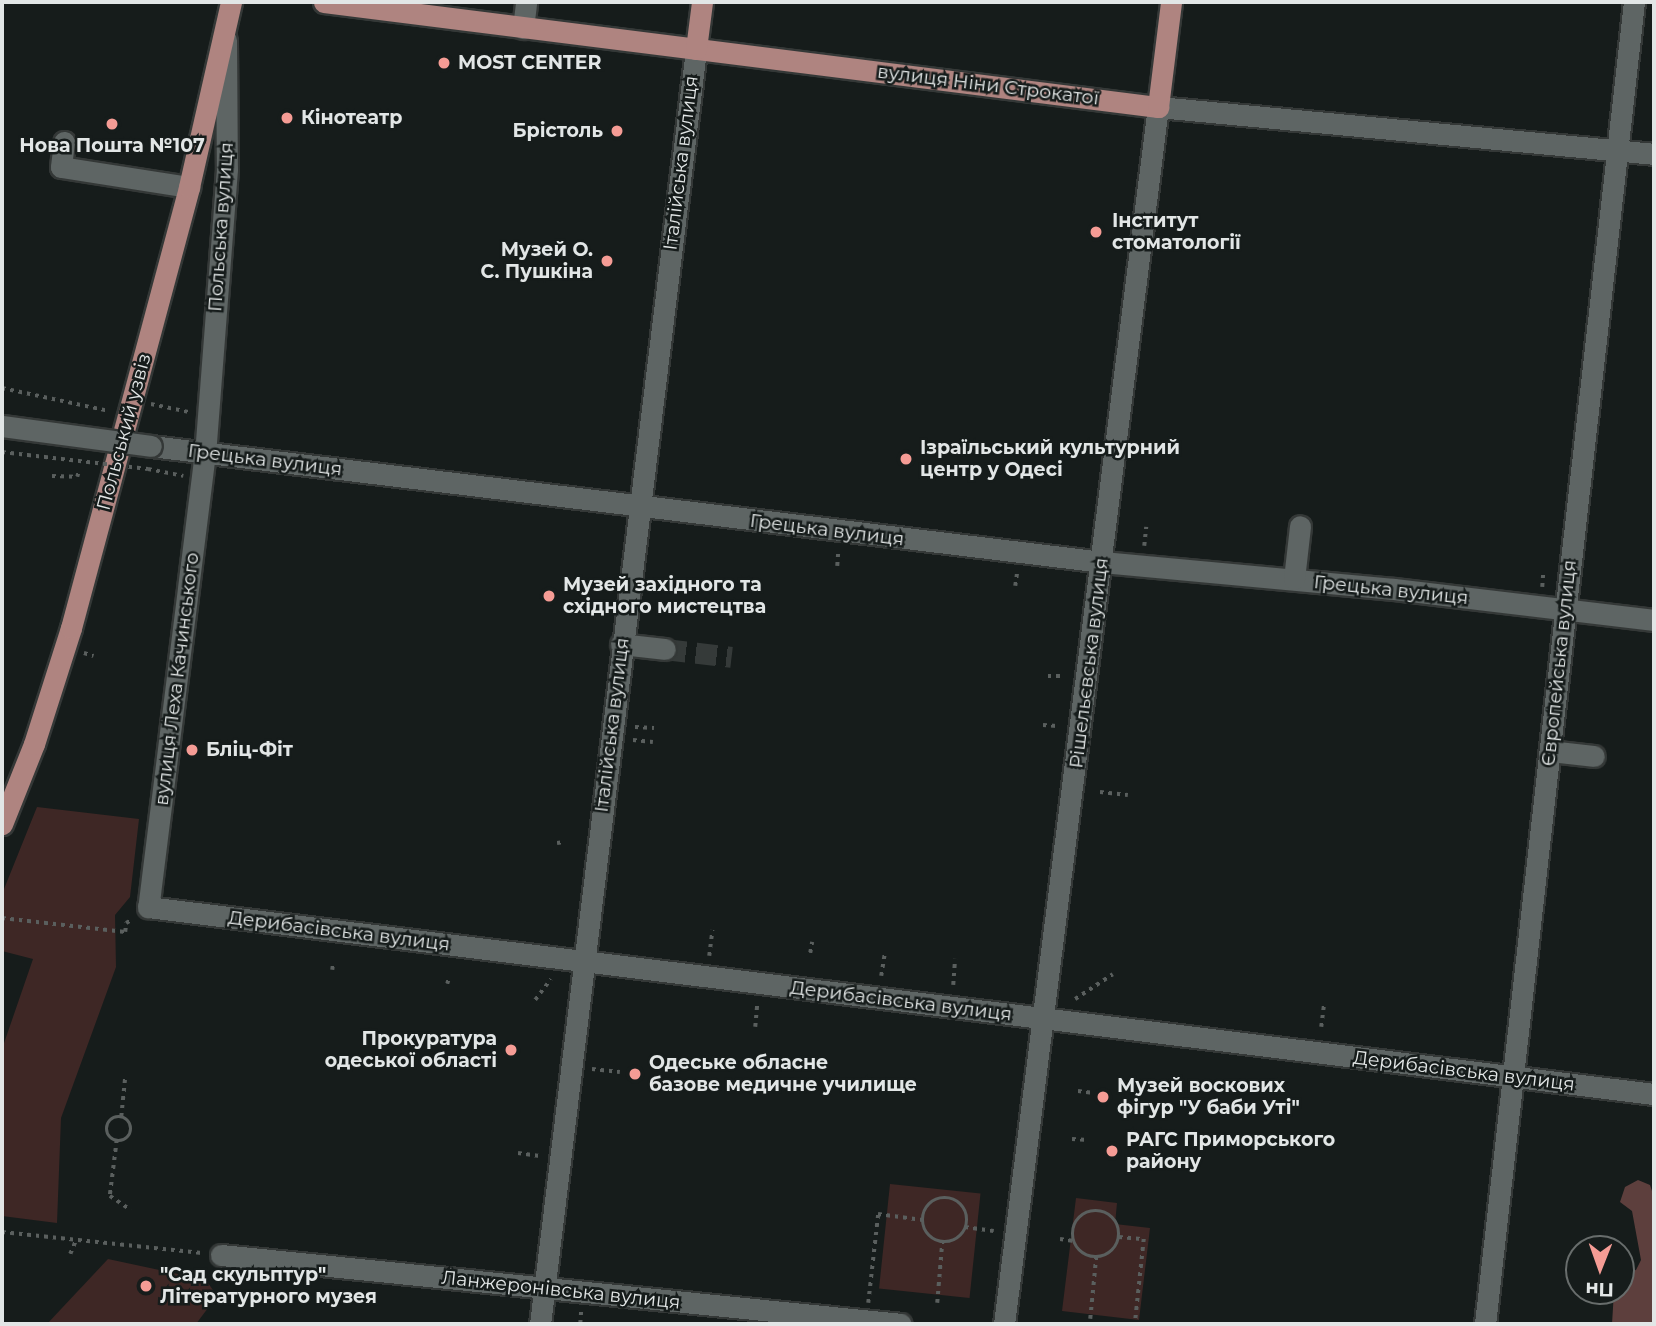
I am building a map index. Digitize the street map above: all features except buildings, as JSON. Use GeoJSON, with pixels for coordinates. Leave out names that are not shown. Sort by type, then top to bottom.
{"type":"FeatureCollection","features":[{"type":"Feature","properties":{"kind":"main road","name":"Польська вулиця"},"geometry":{"type":"LineString","coordinates":[[226,34],[230,2]]}},
{"type":"Feature","properties":{"kind":"main road","name":"вулиця Ніни Строкатої"},"geometry":{"type":"LineString","coordinates":[[324,2],[1158,107]]}},
{"type":"Feature","properties":{"kind":"main road","name":"Італійська вулиця"},"geometry":{"type":"LineString","coordinates":[[696,49],[702,2]]}},
{"type":"Feature","properties":{"kind":"main road","name":"Рішельєвська вулиця"},"geometry":{"type":"LineString","coordinates":[[1158,107],[1171,2]]}},
{"type":"Feature","properties":{"kind":"main road","name":"Польський узвіз"},"geometry":{"type":"LineString","coordinates":[[2,824],[51,695],[189,187],[226,34]]}},
{"type":"Feature","properties":{"kind":"street"},"geometry":{"type":"LineString","coordinates":[[523,28],[526,2]]}},
{"type":"Feature","properties":{"kind":"street","name":"Європейська вулиця"},"geometry":{"type":"LineString","coordinates":[[1485,1324],[1634,2]]}},
{"type":"Feature","properties":{"kind":"street","name":"Польська вулиця"},"geometry":{"type":"LineString","coordinates":[[205,452],[227,169],[226,34]]}},
{"type":"Feature","properties":{"kind":"street","name":"Італійська вулиця"},"geometry":{"type":"LineString","coordinates":[[540,1324],[621,644],[696,49]]}},
{"type":"Feature","properties":{"kind":"street","name":"вулиця Ніни Строкатої"},"geometry":{"type":"LineString","coordinates":[[1158,107],[1654,154]]}},
{"type":"Feature","properties":{"kind":"street","name":"Рішельєвська вулиця"},"geometry":{"type":"LineString","coordinates":[[1004,1324],[1158,107]]}},
{"type":"Feature","properties":{"kind":"street"},"geometry":{"type":"LineString","coordinates":[[64,142],[61,167],[189,187]]}},
{"type":"Feature","properties":{"kind":"street","name":"Грецька вулиця"},"geometry":{"type":"LineString","coordinates":[[2,426],[639,508],[1102,562],[1294,579],[1654,620]]}},
{"type":"Feature","properties":{"kind":"street","name":"вулиця Леха Качинського"},"geometry":{"type":"LineString","coordinates":[[148,907],[205,452]]}},
{"type":"Feature","properties":{"kind":"street"},"geometry":{"type":"LineString","coordinates":[[1294,579],[1300,526]]}},
{"type":"Feature","properties":{"kind":"street"},"geometry":{"type":"LineString","coordinates":[[621,644],[665,649]]}},
{"type":"Feature","properties":{"kind":"street"},"geometry":{"type":"LineString","coordinates":[[1550,751],[1594,756]]}},
{"type":"Feature","properties":{"kind":"street","name":"Дерибасівська вулиця"},"geometry":{"type":"LineString","coordinates":[[148,907],[1654,1094]]}},
{"type":"Feature","properties":{"kind":"street","name":"Ланжеронівська вулиця"},"geometry":{"type":"LineString","coordinates":[[221,1255],[901,1324]]}},
{"type":"Feature","properties":{"kind":"path"},"geometry":{"type":"LineString","coordinates":[[2,388],[130,408],[206,416]]}},
{"type":"Feature","properties":{"kind":"path"},"geometry":{"type":"LineString","coordinates":[[2,452],[148,469],[202,480]]}},
{"type":"Feature","properties":{"kind":"path"},"geometry":{"type":"LineString","coordinates":[[52,477],[77,477],[79,470]]}},
{"type":"Feature","properties":{"kind":"path"},"geometry":{"type":"LineString","coordinates":[[837,566],[838,551]]}},
{"type":"Feature","properties":{"kind":"path"},"geometry":{"type":"LineString","coordinates":[[1015,586],[1017,572]]}},
{"type":"Feature","properties":{"kind":"path"},"geometry":{"type":"LineString","coordinates":[[653,581],[674,583]]}},
{"type":"Feature","properties":{"kind":"path"},"geometry":{"type":"LineString","coordinates":[[580,610],[592,610]]}},
{"type":"Feature","properties":{"kind":"path"},"geometry":{"type":"LineString","coordinates":[[1048,676],[1063,677]]}},
{"type":"Feature","properties":{"kind":"path"},"geometry":{"type":"LineString","coordinates":[[1043,725],[1057,726]]}},
{"type":"Feature","properties":{"kind":"path"},"geometry":{"type":"LineString","coordinates":[[635,727],[654,728]]}},
{"type":"Feature","properties":{"kind":"path"},"geometry":{"type":"LineString","coordinates":[[633,740],[653,742]]}},
{"type":"Feature","properties":{"kind":"path"},"geometry":{"type":"LineString","coordinates":[[1100,792],[1128,795]]}},
{"type":"Feature","properties":{"kind":"path"},"geometry":{"type":"LineString","coordinates":[[557,843],[564,842]]}},
{"type":"Feature","properties":{"kind":"path"},"geometry":{"type":"LineString","coordinates":[[2,918],[125,932]]}},
{"type":"Feature","properties":{"kind":"path"},"geometry":{"type":"LineString","coordinates":[[709,956],[712,930]]}},
{"type":"Feature","properties":{"kind":"path"},"geometry":{"type":"LineString","coordinates":[[810,953],[812,942]]}},
{"type":"Feature","properties":{"kind":"path"},"geometry":{"type":"LineString","coordinates":[[881,976],[885,951]]}},
{"type":"Feature","properties":{"kind":"path"},"geometry":{"type":"LineString","coordinates":[[953,985],[955,959]]}},
{"type":"Feature","properties":{"kind":"path"},"geometry":{"type":"LineString","coordinates":[[331,970],[333,961]]}},
{"type":"Feature","properties":{"kind":"path"},"geometry":{"type":"LineString","coordinates":[[1075,999],[1113,974]]}},
{"type":"Feature","properties":{"kind":"path"},"geometry":{"type":"LineString","coordinates":[[447,984],[449,977]]}},
{"type":"Feature","properties":{"kind":"path"},"geometry":{"type":"LineString","coordinates":[[535,1000],[551,979]]}},
{"type":"Feature","properties":{"kind":"path"},"geometry":{"type":"LineString","coordinates":[[1321,1027],[1324,1004]]}},
{"type":"Feature","properties":{"kind":"path"},"geometry":{"type":"LineString","coordinates":[[755,1027],[757,1006]]}},
{"type":"Feature","properties":{"kind":"path"},"geometry":{"type":"LineString","coordinates":[[592,1069],[620,1072]]}},
{"type":"Feature","properties":{"kind":"path"},"geometry":{"type":"LineString","coordinates":[[121,1117],[125,1077]]}},
{"type":"Feature","properties":{"kind":"path"},"geometry":{"type":"LineString","coordinates":[[1078,1091],[1094,1093]]}},
{"type":"Feature","properties":{"kind":"path"},"geometry":{"type":"LineString","coordinates":[[121,1117],[110,1121],[107,1129],[117,1140],[110,1196],[131,1210]]}},
{"type":"Feature","properties":{"kind":"path"},"geometry":{"type":"LineString","coordinates":[[117,1140],[130,1132],[129,1123],[121,1117]]}},
{"type":"Feature","properties":{"kind":"path"},"geometry":{"type":"LineString","coordinates":[[1072,1139],[1088,1140]]}},
{"type":"Feature","properties":{"kind":"path"},"geometry":{"type":"LineString","coordinates":[[952,1199],[966,1214],[965,1227],[954,1240],[942,1242],[930,1237],[923,1220],[932,1202],[952,1199]]}},
{"type":"Feature","properties":{"kind":"path"},"geometry":{"type":"LineString","coordinates":[[1092,1211],[1112,1216],[1119,1237],[1112,1250],[1096,1257],[1083,1253],[1074,1241],[1076,1221],[1092,1211]]}},
{"type":"Feature","properties":{"kind":"path"},"geometry":{"type":"LineString","coordinates":[[866,1321],[878,1214],[923,1220]]}},
{"type":"Feature","properties":{"kind":"path"},"geometry":{"type":"LineString","coordinates":[[965,1227],[994,1231]]}},
{"type":"Feature","properties":{"kind":"path"},"geometry":{"type":"LineString","coordinates":[[2,1233],[221,1255]]}},
{"type":"Feature","properties":{"kind":"path"},"geometry":{"type":"LineString","coordinates":[[1119,1237],[1144,1239],[1135,1324]]}},
{"type":"Feature","properties":{"kind":"path"},"geometry":{"type":"LineString","coordinates":[[1060,1239],[1074,1241]]}},
{"type":"Feature","properties":{"kind":"path"},"geometry":{"type":"LineString","coordinates":[[70,1254],[76,1240]]}},
{"type":"Feature","properties":{"kind":"path"},"geometry":{"type":"LineString","coordinates":[[937,1303],[942,1242]]}},
{"type":"Feature","properties":{"kind":"path"},"geometry":{"type":"LineString","coordinates":[[1090,1319],[1096,1257]]}},
{"type":"Feature","properties":{"kind":"path"},"geometry":{"type":"LineString","coordinates":[[580,1324],[581,1308]]}},
{"type":"Feature","properties":{"kind":"shaded area"},"geometry":{"type":"Polygon","coordinates":[[[37,807],[139,819],[130,897],[115,915],[116,967],[61,1118],[57,1223],[2,1216],[2,1049],[33,959],[2,951],[2,894],[37,807]]]}},
{"type":"Feature","properties":{"kind":"shaded area"},"geometry":{"type":"Polygon","coordinates":[[[1638,1180],[1650,1185],[1654,1197],[1654,1324],[1612,1324],[1613,1305],[1635,1305],[1635,1270],[1641,1260],[1632,1211],[1620,1202],[1625,1187],[1638,1180]]]}},
{"type":"Feature","properties":{"kind":"shaded area"},"geometry":{"type":"Polygon","coordinates":[[[890,1184],[981,1194],[970,1298],[879,1288],[890,1184]]]}},
{"type":"Feature","properties":{"kind":"shaded area"},"geometry":{"type":"Polygon","coordinates":[[[1076,1198],[1117,1203],[1115,1224],[1150,1228],[1139,1320],[1062,1311],[1076,1198]]]}},
{"type":"Feature","properties":{"kind":"shaded area","name":"\"Сад скульптур\" Літературного музея"},"geometry":{"type":"Polygon","coordinates":[[[108,1259],[206,1280],[217,1296],[196,1324],[47,1324],[108,1259]]]}},
{"type":"Feature","properties":{"kind":"tunnel"},"geometry":{"type":"LineString","coordinates":[[665,649],[732,657]]}},
{"type":"Feature","properties":{"kind":"place","name":"MOST CENTER"},"geometry":{"type":"Point","coordinates":[444,63]}},
{"type":"Feature","properties":{"kind":"place","name":"Кінотеатр"},"geometry":{"type":"Point","coordinates":[287,118]}},
{"type":"Feature","properties":{"kind":"place","name":"Нова Пошта №107"},"geometry":{"type":"Point","coordinates":[112,124]}},
{"type":"Feature","properties":{"kind":"place","name":"Брістоль"},"geometry":{"type":"Point","coordinates":[617,131]}},
{"type":"Feature","properties":{"kind":"place","name":"Інститут стоматології"},"geometry":{"type":"Point","coordinates":[1096,232]}},
{"type":"Feature","properties":{"kind":"place","name":"Музей О. С. Пушкіна"},"geometry":{"type":"Point","coordinates":[607,261]}},
{"type":"Feature","properties":{"kind":"place","name":"Ізраїльський культурний центр у Одесі"},"geometry":{"type":"Point","coordinates":[906,459]}},
{"type":"Feature","properties":{"kind":"place","name":"Музей західного та східного мистецтва"},"geometry":{"type":"Point","coordinates":[549,596]}},
{"type":"Feature","properties":{"kind":"place","name":"Бліц-Фіт"},"geometry":{"type":"Point","coordinates":[192,750]}},
{"type":"Feature","properties":{"kind":"place","name":"Прокуратура одеської області"},"geometry":{"type":"Point","coordinates":[511,1050]}},
{"type":"Feature","properties":{"kind":"place","name":"Одеське обласне базове медичне училище"},"geometry":{"type":"Point","coordinates":[635,1074]}},
{"type":"Feature","properties":{"kind":"place","name":"Музей воскових фігур \"У баби Уті\""},"geometry":{"type":"Point","coordinates":[1103,1097]}},
{"type":"Feature","properties":{"kind":"place","name":"РАГС Приморського району"},"geometry":{"type":"Point","coordinates":[1112,1151]}},
{"type":"Feature","properties":{"kind":"place","name":"\"Сад скульптур\" Літературного музея"},"geometry":{"type":"Point","coordinates":[146,1286]}}]}
